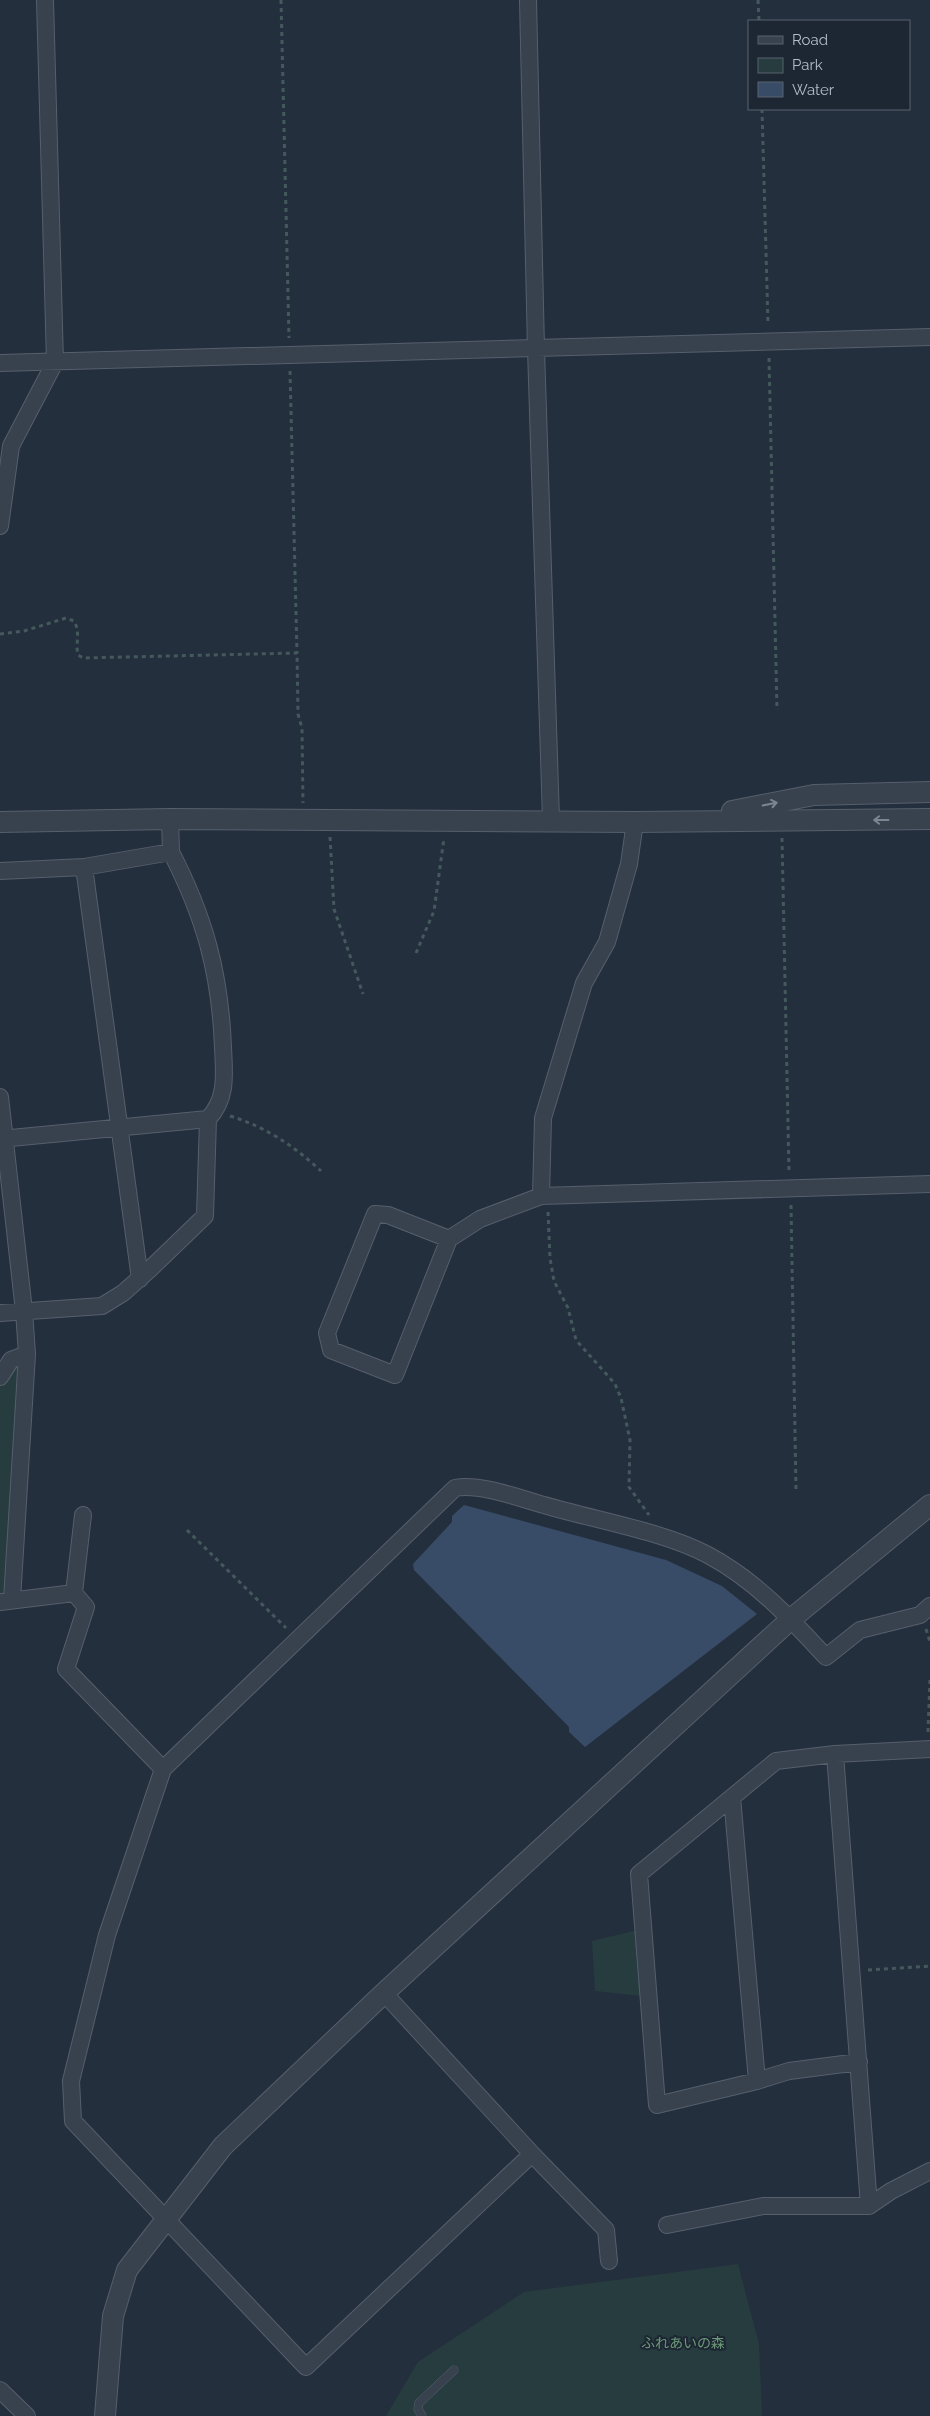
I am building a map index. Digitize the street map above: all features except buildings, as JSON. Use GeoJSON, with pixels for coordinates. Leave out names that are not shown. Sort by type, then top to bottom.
{"type":"FeatureCollection","features":[{"type":"Feature","properties":{"kind":"street"},"geometry":{"type":"LineString","coordinates":[[0,526],[11,446],[56,362],[45,0]]}},
{"type":"Feature","properties":{"kind":"street"},"geometry":{"type":"LineString","coordinates":[[528,0],[536,349],[551,820]]}},
{"type":"Feature","properties":{"kind":"street"},"geometry":{"type":"LineString","coordinates":[[0,363],[930,337]]}},
{"type":"Feature","properties":{"kind":"street"},"geometry":{"type":"LineString","coordinates":[[644,822],[741,810],[814,795],[930,792]]}},
{"type":"Feature","properties":{"kind":"street"},"geometry":{"type":"LineString","coordinates":[[0,1313],[102,1306],[123,1293],[205,1216],[211,1115],[225,1088],[222,1016],[218,981],[192,893],[172,852],[170,819]]}},
{"type":"Feature","properties":{"kind":"street"},"geometry":{"type":"LineString","coordinates":[[0,822],[170,819],[644,822],[930,819]]}},
{"type":"Feature","properties":{"kind":"street"},"geometry":{"type":"LineString","coordinates":[[541,1196],[543,1118],[584,983],[606,942],[629,864],[644,822]]}},
{"type":"Feature","properties":{"kind":"street"},"geometry":{"type":"LineString","coordinates":[[0,871],[84,867],[172,852]]}},
{"type":"Feature","properties":{"kind":"street"},"geometry":{"type":"LineString","coordinates":[[84,867],[118,1128],[140,1278]]}},
{"type":"Feature","properties":{"kind":"street"},"geometry":{"type":"LineString","coordinates":[[0,1097],[3,1139],[24,1311],[27,1354],[6,1601],[74,1593]]}},
{"type":"Feature","properties":{"kind":"street"},"geometry":{"type":"LineString","coordinates":[[3,1139],[118,1128],[211,1115]]}},
{"type":"Feature","properties":{"kind":"street"},"geometry":{"type":"LineString","coordinates":[[450,1239],[388,1215],[375,1214],[327,1333],[332,1350],[395,1375],[450,1239],[480,1219],[541,1196],[930,1184]]}},
{"type":"Feature","properties":{"kind":"street"},"geometry":{"type":"LineString","coordinates":[[0,1377],[11,1360],[27,1354]]}},
{"type":"Feature","properties":{"kind":"street"},"geometry":{"type":"LineString","coordinates":[[532,2154],[306,2367],[73,2121],[72,2081],[107,1935],[164,1769],[455,1488],[468,1486],[661,1537],[707,1555],[770,1598],[826,1656],[860,1630],[920,1615],[930,1606]]}},
{"type":"Feature","properties":{"kind":"street"},"geometry":{"type":"LineString","coordinates":[[105,2416],[113,2316],[127,2270],[165,2218],[223,2146],[384,1993],[792,1619],[930,1505]]}},
{"type":"Feature","properties":{"kind":"street"},"geometry":{"type":"LineString","coordinates":[[83,1515],[74,1593],[86,1607],[66,1668],[164,1769]]}},
{"type":"Feature","properties":{"kind":"street"},"geometry":{"type":"LineString","coordinates":[[859,2062],[789,2071],[657,2105],[639,1874],[776,1760],[835,1754],[930,1749]]}},
{"type":"Feature","properties":{"kind":"street"},"geometry":{"type":"LineString","coordinates":[[835,1754],[869,2206]]}},
{"type":"Feature","properties":{"kind":"street"},"geometry":{"type":"LineString","coordinates":[[732,1797],[756,2081]]}},
{"type":"Feature","properties":{"kind":"street"},"geometry":{"type":"LineString","coordinates":[[384,1993],[532,2154],[606,2230],[609,2261]]}},
{"type":"Feature","properties":{"kind":"street"},"geometry":{"type":"LineString","coordinates":[[667,2225],[763,2206],[869,2206],[891,2191],[930,2171]]}},
{"type":"Feature","properties":{"kind":"street"},"geometry":{"type":"LineString","coordinates":[[0,2390],[27,2416]]}},
{"type":"Feature","properties":{"kind":"lane"},"geometry":{"type":"LineString","coordinates":[[422,2416],[418,2409],[419,2403],[454,2370]]}},
{"type":"Feature","properties":{"kind":"path"},"geometry":{"type":"LineString","coordinates":[[281,0],[298,714],[302,728],[303,820]]}},
{"type":"Feature","properties":{"kind":"path"},"geometry":{"type":"LineString","coordinates":[[758,0],[759,20]]}},
{"type":"Feature","properties":{"kind":"path"},"geometry":{"type":"LineString","coordinates":[[762,110],[776,710]]}},
{"type":"Feature","properties":{"kind":"path"},"geometry":{"type":"LineString","coordinates":[[0,634],[24,631],[66,618],[74,621],[79,629],[77,650],[78,655],[83,658],[297,653]]}},
{"type":"Feature","properties":{"kind":"path"},"geometry":{"type":"LineString","coordinates":[[329,820],[334,909],[363,994]]}},
{"type":"Feature","properties":{"kind":"path"},"geometry":{"type":"LineString","coordinates":[[416,953],[436,900],[447,820]]}},
{"type":"Feature","properties":{"kind":"path"},"geometry":{"type":"LineString","coordinates":[[782,820],[796,1490]]}},
{"type":"Feature","properties":{"kind":"path"},"geometry":{"type":"LineString","coordinates":[[211,1115],[257,1126],[275,1135],[305,1157],[321,1172]]}},
{"type":"Feature","properties":{"kind":"path"},"geometry":{"type":"LineString","coordinates":[[541,1196],[548,1208],[550,1258],[554,1281],[568,1308],[576,1340],[615,1384],[621,1398],[630,1440],[629,1487],[658,1527],[661,1537]]}},
{"type":"Feature","properties":{"kind":"path"},"geometry":{"type":"LineString","coordinates":[[187,1530],[298,1639]]}},
{"type":"Feature","properties":{"kind":"path"},"geometry":{"type":"LineString","coordinates":[[930,1678],[928,1709],[930,1749]]}},
{"type":"Feature","properties":{"kind":"path"},"geometry":{"type":"LineString","coordinates":[[850,1972],[930,1966]]}},
{"type":"Feature","properties":{"kind":"green space"},"geometry":{"type":"Polygon","coordinates":[[[27,1354],[12,1600],[0,1602],[0,1377],[27,1354]]]}},
{"type":"Feature","properties":{"kind":"green space"},"geometry":{"type":"Polygon","coordinates":[[[642,1929],[650,1997],[595,1991],[592,1941],[642,1929]]]}},
{"type":"Feature","properties":{"kind":"green space","name":"ふれあいの森"},"geometry":{"type":"Polygon","coordinates":[[[738,2264],[759,2344],[762,2416],[386,2416],[418,2362],[524,2292],[738,2264]]]}},
{"type":"Feature","properties":{"kind":"water"},"geometry":{"type":"Polygon","coordinates":[[[464,1505],[666,1560],[722,1586],[757,1614],[585,1747],[569,1732],[569,1727],[414,1570],[413,1564],[452,1522],[452,1516],[464,1505]]]}}]}
